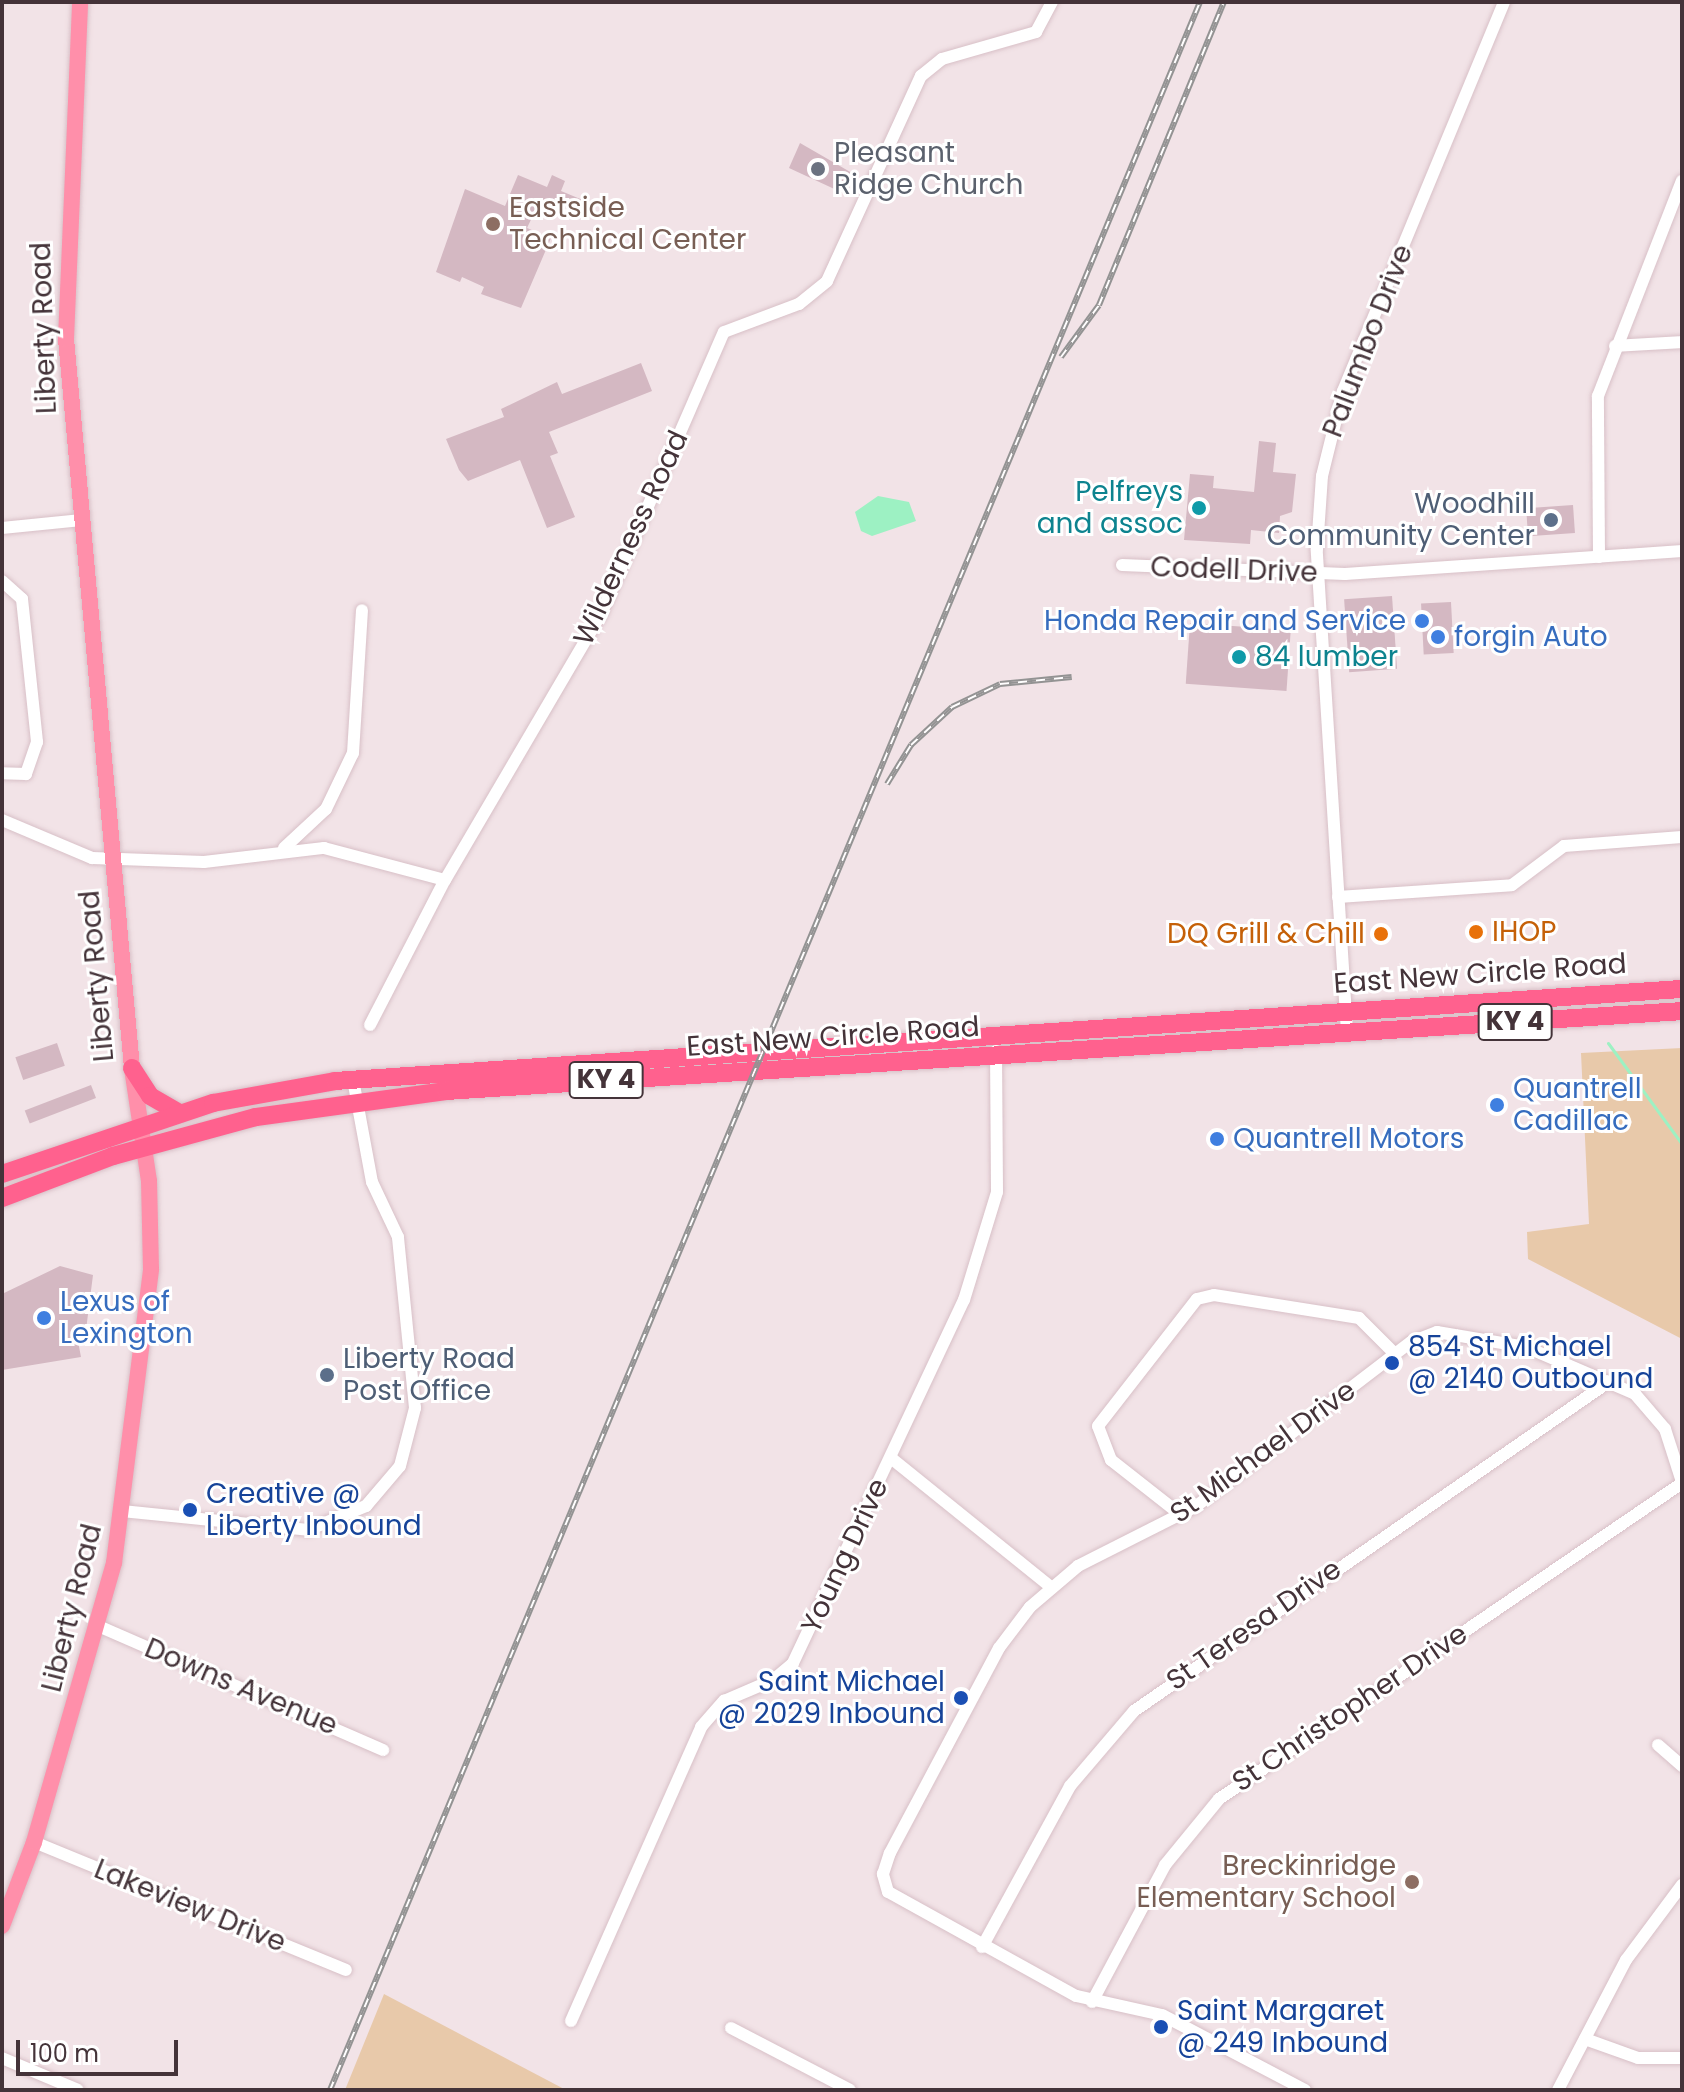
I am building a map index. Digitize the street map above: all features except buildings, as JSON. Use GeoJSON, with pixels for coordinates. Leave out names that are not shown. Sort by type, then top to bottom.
{"type":"FeatureCollection","features":[{"type":"Feature","properties":{"kind":"highway","name":"East New Circle Road"},"geometry":{"type":"LineString","coordinates":[[2,1174],[139,1124],[353,1079],[994,1033],[1682,989]]}},
{"type":"Feature","properties":{"kind":"highway","name":"East New Circle Road"},"geometry":{"type":"LineString","coordinates":[[2,1198],[144,1148],[256,1117],[357,1101],[996,1054],[1682,1011]]}},
{"type":"Feature","properties":{"kind":"highway"},"geometry":{"type":"LineString","coordinates":[[132,1068],[150,1096],[180,1113]]}},
{"type":"Feature","properties":{"kind":"main road","name":"Liberty Road"},"geometry":{"type":"LineString","coordinates":[[2,1926],[34,1842],[98,1626],[122,1511],[151,1269],[144,1148],[132,1068],[111,856],[64,305],[80,2]]}},
{"type":"Feature","properties":{"kind":"street","name":"Wilderness Road"},"geometry":{"type":"LineString","coordinates":[[370,1025],[445,880],[602,612],[724,332],[799,304],[827,281],[921,76],[950,56],[1036,32],[1052,2]]}},
{"type":"Feature","properties":{"kind":"street","name":"Palumbo Drive"},"geometry":{"type":"LineString","coordinates":[[1347,1032],[1318,574],[1320,487],[1336,411],[1504,2]]}},
{"type":"Feature","properties":{"kind":"street"},"geometry":{"type":"LineString","coordinates":[[1599,557],[1595,417],[1615,346],[1682,181]]}},
{"type":"Feature","properties":{"kind":"street"},"geometry":{"type":"LineString","coordinates":[[1615,346],[1682,342]]}},
{"type":"Feature","properties":{"kind":"street"},"geometry":{"type":"LineString","coordinates":[[2,528],[82,520]]}},
{"type":"Feature","properties":{"kind":"street","name":"Codell Drive"},"geometry":{"type":"LineString","coordinates":[[1122,565],[1318,574],[1682,551]]}},
{"type":"Feature","properties":{"kind":"street"},"geometry":{"type":"LineString","coordinates":[[2,581],[22,599],[37,742],[26,774],[2,773]]}},
{"type":"Feature","properties":{"kind":"street"},"geometry":{"type":"LineString","coordinates":[[281,850],[326,809],[353,753],[362,610]]}},
{"type":"Feature","properties":{"kind":"street"},"geometry":{"type":"LineString","coordinates":[[2,820],[92,858],[111,856],[204,862],[281,850],[324,848],[445,880]]}},
{"type":"Feature","properties":{"kind":"street"},"geometry":{"type":"LineString","coordinates":[[1338,897],[1512,885],[1564,846],[1682,837]]}},
{"type":"Feature","properties":{"kind":"street","name":"Young Drive"},"geometry":{"type":"LineString","coordinates":[[571,2021],[701,1727],[724,1701],[773,1680],[793,1663],[891,1458],[988,1234],[999,1170],[994,1033]]}},
{"type":"Feature","properties":{"kind":"street"},"geometry":{"type":"LineString","coordinates":[[122,1511],[308,1530],[366,1506],[400,1466],[415,1408],[398,1237],[372,1182],[353,1079]]}},
{"type":"Feature","properties":{"kind":"street"},"geometry":{"type":"LineString","coordinates":[[1181,1515],[1111,1460],[1098,1426],[1197,1299],[1214,1295],[1359,1318],[1395,1354]]}},
{"type":"Feature","properties":{"kind":"street","name":"St Michael Drive"},"geometry":{"type":"LineString","coordinates":[[982,1947],[908,1907],[884,1883],[890,1853],[987,1668],[1051,1587],[1097,1555],[1181,1515],[1395,1354],[1429,1334],[1460,1332],[1526,1347],[1610,1381],[1657,1416],[1682,1479]]}},
{"type":"Feature","properties":{"kind":"street","name":"St Teresa Drive"},"geometry":{"type":"LineString","coordinates":[[982,1947],[1070,1786],[1134,1711],[1610,1381]]}},
{"type":"Feature","properties":{"kind":"street"},"geometry":{"type":"LineString","coordinates":[[891,1458],[1051,1587]]}},
{"type":"Feature","properties":{"kind":"street","name":"St Christopher Drive"},"geometry":{"type":"LineString","coordinates":[[1092,2002],[1165,1865],[1219,1799],[1682,1479]]}},
{"type":"Feature","properties":{"kind":"street","name":"Downs Avenue"},"geometry":{"type":"LineString","coordinates":[[98,1626],[383,1750]]}},
{"type":"Feature","properties":{"kind":"street"},"geometry":{"type":"LineString","coordinates":[[1658,1745],[1682,1766]]}},
{"type":"Feature","properties":{"kind":"street","name":"Lakeview Drive"},"geometry":{"type":"LineString","coordinates":[[34,1842],[346,1970]]}},
{"type":"Feature","properties":{"kind":"street"},"geometry":{"type":"LineString","coordinates":[[1558,2090],[1641,1935],[1682,1885]]}},
{"type":"Feature","properties":{"kind":"street"},"geometry":{"type":"LineString","coordinates":[[982,1947],[1092,2002],[1162,2015],[1305,2090]]}},
{"type":"Feature","properties":{"kind":"street"},"geometry":{"type":"LineString","coordinates":[[731,2028],[850,2090]]}},
{"type":"Feature","properties":{"kind":"street"},"geometry":{"type":"LineString","coordinates":[[1585,2039],[1638,2058],[1682,2058]]}},
{"type":"Feature","properties":{"kind":"street"},"geometry":{"type":"LineString","coordinates":[[2,2058],[78,2090]]}},
{"type":"Feature","properties":{"kind":"shaded area"},"geometry":{"type":"Polygon","coordinates":[[[878,496],[909,502],[916,521],[872,536],[861,531],[855,512],[878,496]]]}},
{"type":"Feature","properties":{"kind":"shaded area"},"geometry":{"type":"Polygon","coordinates":[[[1682,1048],[1682,1339],[1528,1259],[1527,1232],[1589,1224],[1581,1053],[1682,1048]]]}},
{"type":"Feature","properties":{"kind":"shaded area"},"geometry":{"type":"Polygon","coordinates":[[[384,1994],[566,2090],[345,2090],[384,1994]]]}},
{"type":"Feature","properties":{"kind":"waterway"},"geometry":{"type":"LineString","coordinates":[[1608,1043],[1682,1144]]}},
{"type":"Feature","properties":{"kind":"railway"},"geometry":{"type":"LineString","coordinates":[[330,2090],[1200,2]]}},
{"type":"Feature","properties":{"kind":"railway"},"geometry":{"type":"LineString","coordinates":[[1061,357],[1099,305],[1224,2]]}},
{"type":"Feature","properties":{"kind":"railway"},"geometry":{"type":"LineString","coordinates":[[887,784],[911,745],[952,707],[1000,684],[1072,677]]}},
{"type":"Feature","properties":{"kind":"place","name":"Pleasant Ridge Church"},"geometry":{"type":"Point","coordinates":[818,169]}},
{"type":"Feature","properties":{"kind":"place","name":"Eastside Technical Center"},"geometry":{"type":"Point","coordinates":[493,224]}},
{"type":"Feature","properties":{"kind":"place","name":"Pelfreys and assoc"},"geometry":{"type":"Point","coordinates":[1199,508]}},
{"type":"Feature","properties":{"kind":"place","name":"Woodhill Community Center"},"geometry":{"type":"Point","coordinates":[1551,520]}},
{"type":"Feature","properties":{"kind":"place","name":"Honda Repair and Service"},"geometry":{"type":"Point","coordinates":[1422,621]}},
{"type":"Feature","properties":{"kind":"place","name":"forgin Auto"},"geometry":{"type":"Point","coordinates":[1438,637]}},
{"type":"Feature","properties":{"kind":"place","name":"84 lumber"},"geometry":{"type":"Point","coordinates":[1239,657]}},
{"type":"Feature","properties":{"kind":"place","name":"IHOP"},"geometry":{"type":"Point","coordinates":[1476,932]}},
{"type":"Feature","properties":{"kind":"place","name":"DQ Grill & Chill"},"geometry":{"type":"Point","coordinates":[1381,934]}},
{"type":"Feature","properties":{"kind":"place","name":"Quantrell Cadillac"},"geometry":{"type":"Point","coordinates":[1497,1105]}},
{"type":"Feature","properties":{"kind":"place","name":"Quantrell Motors"},"geometry":{"type":"Point","coordinates":[1217,1139]}},
{"type":"Feature","properties":{"kind":"place","name":"Lexus of Lexington"},"geometry":{"type":"Point","coordinates":[44,1318]}},
{"type":"Feature","properties":{"kind":"place","name":"854 St Michael @ 2140 Outbound"},"geometry":{"type":"Point","coordinates":[1392,1363]}},
{"type":"Feature","properties":{"kind":"place","name":"Liberty Road Post Office"},"geometry":{"type":"Point","coordinates":[327,1375]}},
{"type":"Feature","properties":{"kind":"place","name":"Creative @ Liberty Inbound"},"geometry":{"type":"Point","coordinates":[190,1510]}},
{"type":"Feature","properties":{"kind":"place","name":"Saint Michael @ 2029 Inbound"},"geometry":{"type":"Point","coordinates":[961,1698]}},
{"type":"Feature","properties":{"kind":"place","name":"Breckinridge Elementary School"},"geometry":{"type":"Point","coordinates":[1412,1882]}},
{"type":"Feature","properties":{"kind":"place","name":"Saint Margaret @ 249 Inbound"},"geometry":{"type":"Point","coordinates":[1161,2027]}}]}
